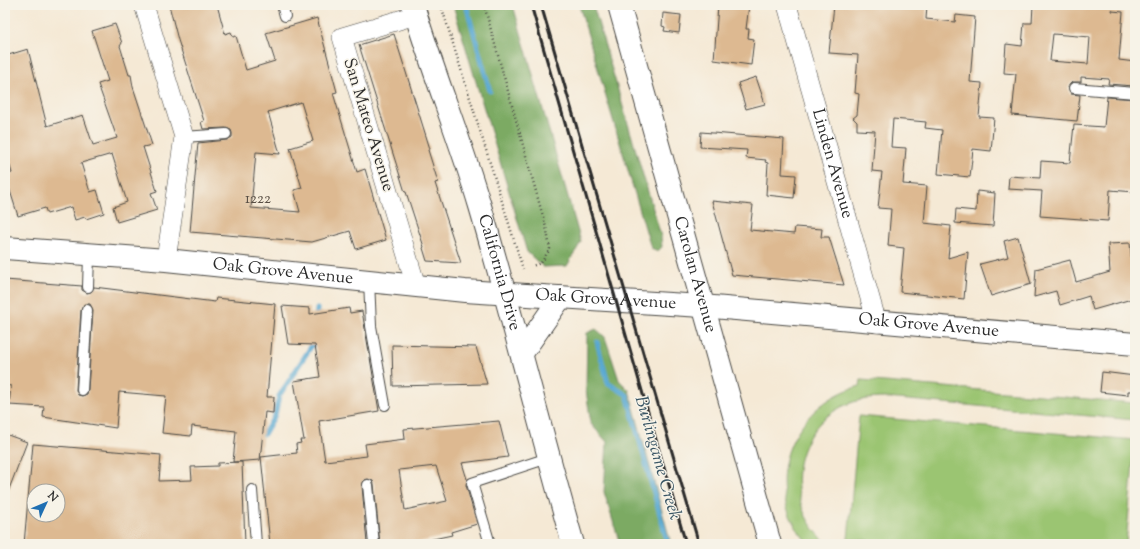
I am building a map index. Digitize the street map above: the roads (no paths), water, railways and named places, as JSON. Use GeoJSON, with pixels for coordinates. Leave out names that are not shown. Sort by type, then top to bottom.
{"type":"FeatureCollection","features":[{"type":"Feature","properties":{"kind":"street"},"geometry":{"type":"LineString","coordinates":[[144,5],[184,137],[166,260]]}},
{"type":"Feature","properties":{"kind":"street","name":"Carolan Avenue"},"geometry":{"type":"LineString","coordinates":[[619,5],[702,306],[770,544]]}},
{"type":"Feature","properties":{"kind":"street","name":"Linden Avenue"},"geometry":{"type":"LineString","coordinates":[[787,5],[877,323]]}},
{"type":"Feature","properties":{"kind":"street","name":"San Mateo Avenue"},"geometry":{"type":"LineString","coordinates":[[415,10],[342,37],[416,286]]}},
{"type":"Feature","properties":{"kind":"street","name":"California Drive"},"geometry":{"type":"LineString","coordinates":[[415,10],[471,177],[506,294],[570,543]]}},
{"type":"Feature","properties":{"kind":"street","name":"Oak Grove Avenue"},"geometry":{"type":"LineString","coordinates":[[5,248],[166,260],[506,294],[561,296],[702,306],[877,323],[1135,344]]}},
{"type":"Feature","properties":{"kind":"street"},"geometry":{"type":"LineString","coordinates":[[522,353],[561,296]]}},
{"type":"Feature","properties":{"kind":"lane"},"geometry":{"type":"LineString","coordinates":[[282,5],[285,16]]}},
{"type":"Feature","properties":{"kind":"lane"},"geometry":{"type":"LineString","coordinates":[[1074,88],[1135,93]]}},
{"type":"Feature","properties":{"kind":"lane"},"geometry":{"type":"LineString","coordinates":[[184,137],[226,134]]}},
{"type":"Feature","properties":{"kind":"lane"},"geometry":{"type":"LineString","coordinates":[[88,287],[89,255]]}},
{"type":"Feature","properties":{"kind":"lane"},"geometry":{"type":"LineString","coordinates":[[369,280],[371,326],[385,405]]}},
{"type":"Feature","properties":{"kind":"lane"},"geometry":{"type":"LineString","coordinates":[[82,390],[87,310]]}},
{"type":"Feature","properties":{"kind":"lane"},"geometry":{"type":"LineString","coordinates":[[490,544],[472,483],[548,458]]}},
{"type":"Feature","properties":{"kind":"lane"},"geometry":{"type":"LineString","coordinates":[[368,485],[374,544]]}},
{"type":"Feature","properties":{"kind":"lane"},"geometry":{"type":"LineString","coordinates":[[252,490],[256,544]]}},
{"type":"Feature","properties":{"kind":"waterway"},"geometry":{"type":"LineString","coordinates":[[466,5],[490,91]]}},
{"type":"Feature","properties":{"kind":"waterway"},"geometry":{"type":"LineString","coordinates":[[316,319],[317,309]]}},
{"type":"Feature","properties":{"kind":"waterway"},"geometry":{"type":"LineString","coordinates":[[264,434],[275,415],[279,396],[316,339]]}},
{"type":"Feature","properties":{"kind":"waterway","name":"Burlingame Creek"},"geometry":{"type":"LineString","coordinates":[[597,342],[608,383],[627,395],[668,544]]}},
{"type":"Feature","properties":{"kind":"railway"},"geometry":{"type":"LineString","coordinates":[[531,5],[686,544]]}},
{"type":"Feature","properties":{"kind":"railway"},"geometry":{"type":"LineString","coordinates":[[541,5],[699,544]]}}]}
